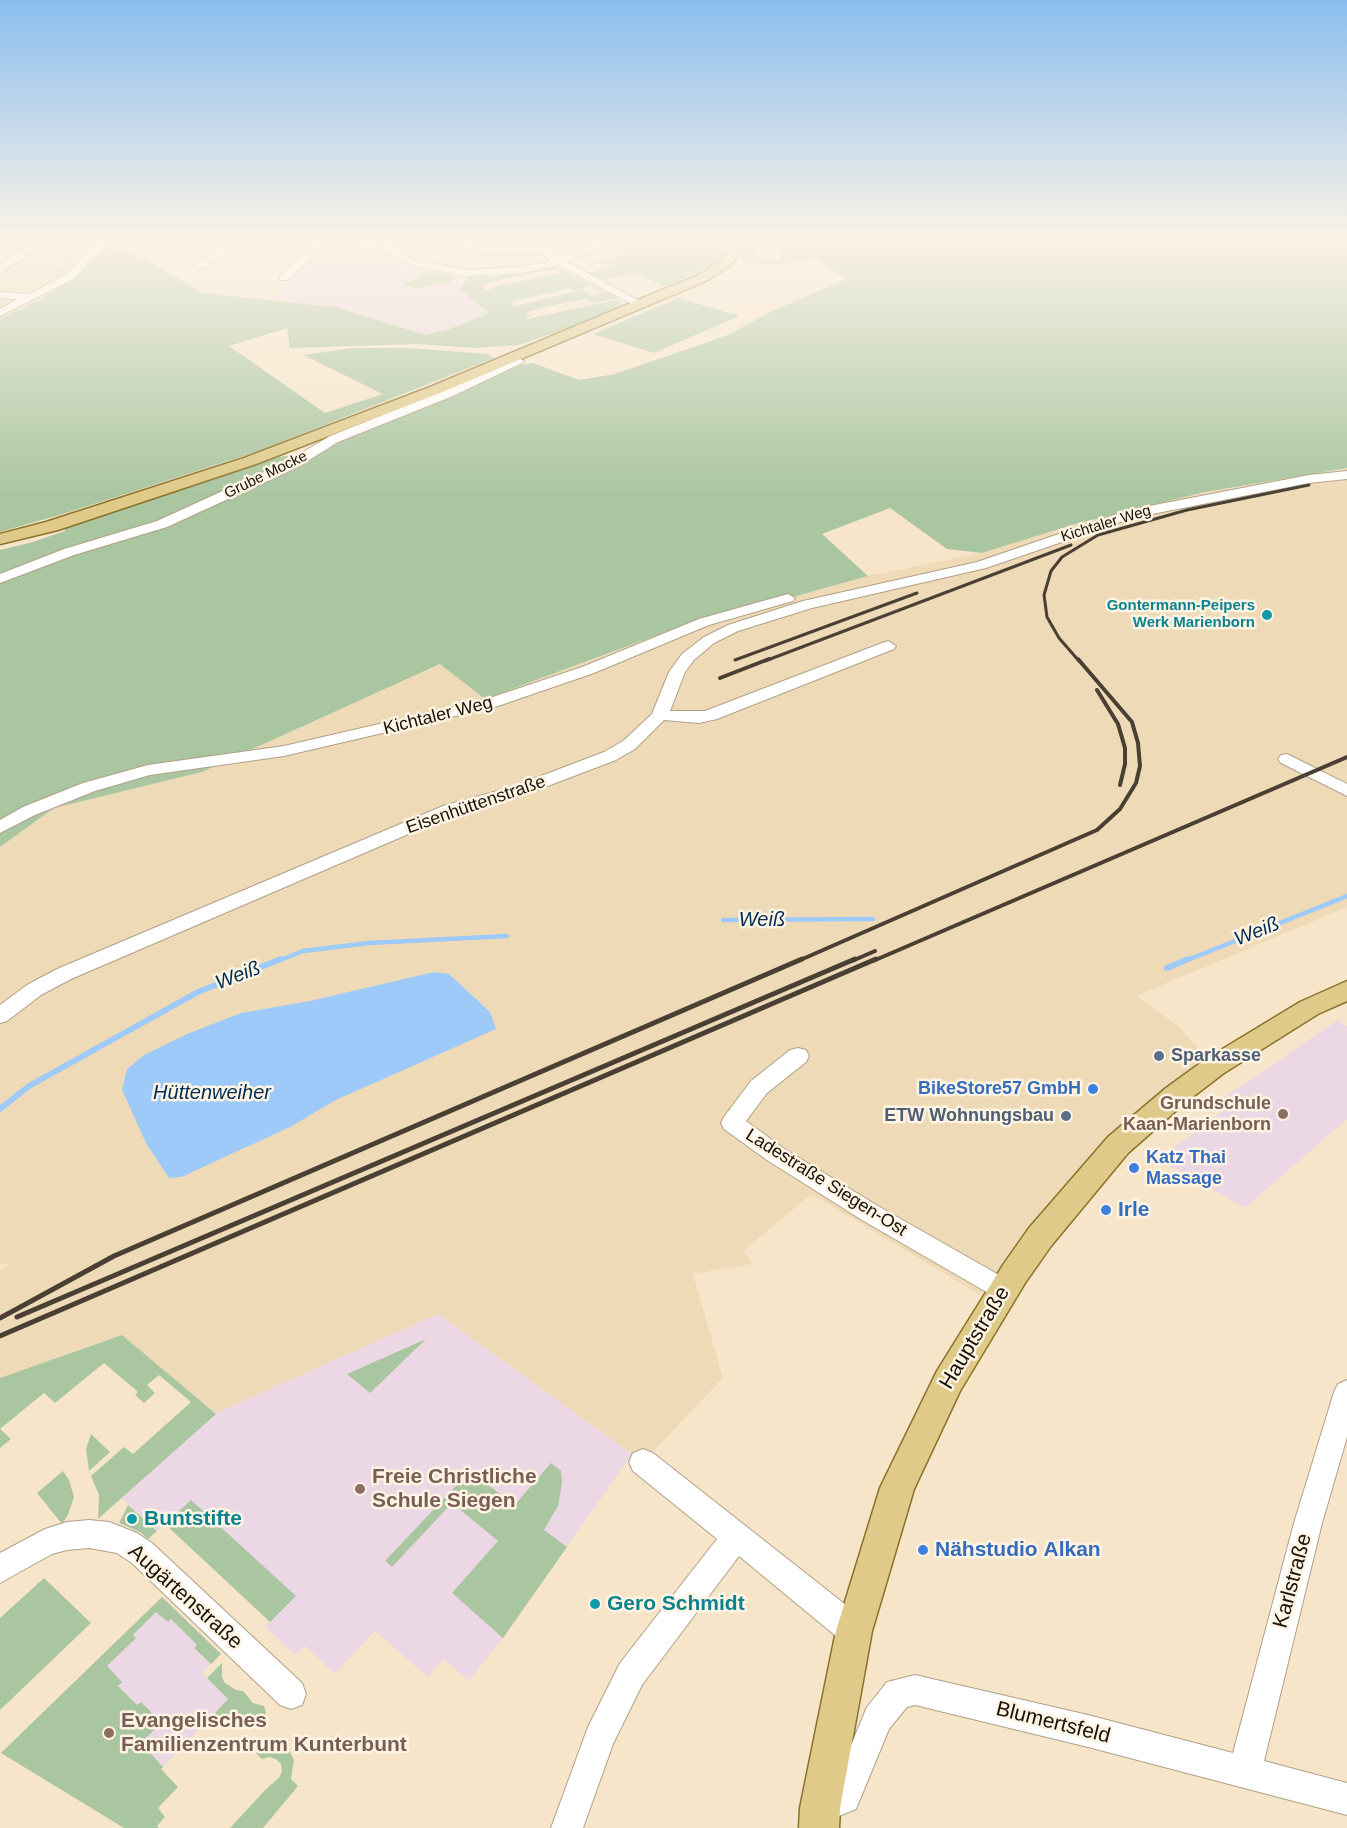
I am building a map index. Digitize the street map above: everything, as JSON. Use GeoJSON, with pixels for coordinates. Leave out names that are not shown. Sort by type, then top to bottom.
{"type":"FeatureCollection","features":[{"type":"Feature","properties":{"kind":"main road"},"geometry":{"type":"LineString","coordinates":[[0,539],[52,526],[250,461],[591,324]]}},
{"type":"Feature","properties":{"kind":"main road","name":"Hauptstraße"},"geometry":{"type":"LineString","coordinates":[[820,1818],[854,1630],[897,1488],[948,1381],[1004,1290],[1040,1237],[1118,1145],[1176,1095],[1215,1066],[1309,1008],[1347,990]]}},
{"type":"Feature","properties":{"kind":"street","name":"Grube Mocke"},"geometry":{"type":"LineString","coordinates":[[0,579],[69,552],[162,524],[293,464],[334,439],[449,393],[518,361],[510,358]]}},
{"type":"Feature","properties":{"kind":"street","name":"Kichtaler Weg"},"geometry":{"type":"LineString","coordinates":[[660,715],[681,665],[709,640],[733,628],[808,604],[981,565],[1129,514],[1309,478],[1347,475]]}},
{"type":"Feature","properties":{"kind":"street","name":"Kichtaler Weg"},"geometry":{"type":"LineString","coordinates":[[0,827],[60,799],[119,778],[178,765],[284,751],[458,712],[516,696],[588,670],[704,622],[754,606],[842,586],[858,586],[870,590]]}},
{"type":"Feature","properties":{"kind":"street"},"geometry":{"type":"LineString","coordinates":[[660,715],[699,718],[711,715],[888,646]]}},
{"type":"Feature","properties":{"kind":"street","name":"Eisenhüttenstraße"},"geometry":{"type":"LineString","coordinates":[[0,1016],[34,990],[93,962],[449,810],[518,791],[610,756],[629,745],[660,715]]}},
{"type":"Feature","properties":{"kind":"street"},"geometry":{"type":"LineString","coordinates":[[1287,759],[1347,791]]}},
{"type":"Feature","properties":{"kind":"street","name":"Ladestraße Siegen-Ost"},"geometry":{"type":"LineString","coordinates":[[798,1056],[759,1087],[732,1123],[775,1154],[870,1213],[1004,1290]]}},
{"type":"Feature","properties":{"kind":"street","name":"Karlstraße"},"geometry":{"type":"LineString","coordinates":[[1246,1772],[1251,1741],[1296,1569],[1347,1392]]}},
{"type":"Feature","properties":{"kind":"street"},"geometry":{"type":"LineString","coordinates":[[643,1462],[854,1630]]}},
{"type":"Feature","properties":{"kind":"street","name":"Augärtenstraße"},"geometry":{"type":"LineString","coordinates":[[0,1569],[45,1543],[67,1536],[89,1533],[127,1542],[142,1553],[291,1694]]}},
{"type":"Feature","properties":{"kind":"street"},"geometry":{"type":"LineString","coordinates":[[567,1828],[599,1738],[631,1674],[736,1537]]}},
{"type":"Feature","properties":{"kind":"street","name":"Blumertsfeld"},"geometry":{"type":"LineString","coordinates":[[820,1818],[844,1798],[878,1718],[898,1693],[915,1690],[1347,1799]]}},
{"type":"Feature","properties":{"kind":"shaded area"},"geometry":{"type":"Polygon","coordinates":[[[391,324],[461,324],[450,329],[426,335],[391,324]]]}},
{"type":"Feature","properties":{"kind":"shaded area"},"geometry":{"type":"Polygon","coordinates":[[[1347,468],[1347,907],[1136,996],[1177,1025],[1206,1056],[979,1294],[811,1194],[744,1251],[752,1264],[693,1274],[723,1378],[643,1462],[438,1314],[216,1414],[122,1335],[0,1378],[0,1270],[9,1265],[0,1263],[0,847],[54,808],[202,772],[441,664],[485,699],[660,634],[868,576],[982,553],[1075,524],[1205,492],[1347,468]]]}},
{"type":"Feature","properties":{"kind":"shaded area","name":"Grundschule Kaan-Marienborn"},"geometry":{"type":"Polygon","coordinates":[[[1338,1020],[1347,1027],[1347,1119],[1245,1208],[1158,1159],[1227,1108],[1225,1097],[1338,1020]]]}},
{"type":"Feature","properties":{"kind":"shaded area","name":"Freie Christliche Schule Siegen"},"geometry":{"type":"Polygon","coordinates":[[[438,1314],[632,1454],[503,1638],[469,1681],[443,1659],[428,1677],[375,1631],[335,1674],[305,1646],[295,1655],[265,1627],[270,1621],[165,1524],[157,1531],[103,1481],[197,1398],[216,1413],[438,1314]]]}},
{"type":"Feature","properties":{"kind":"shaded area","name":"Evangelisches Familienzentrum Kunterbunt"},"geometry":{"type":"Polygon","coordinates":[[[157,1612],[171,1619],[197,1645],[194,1649],[211,1664],[202,1674],[228,1699],[161,1769],[1,1753],[128,1630],[133,1635],[157,1612]]]}},
{"type":"Feature","properties":{"kind":"green space"},"geometry":{"type":"Polygon","coordinates":[[[0,324],[391,324],[426,335],[461,324],[578,324],[518,345],[476,348],[417,344],[290,348],[287,328],[229,346],[325,413],[383,394],[303,355],[352,348],[408,348],[487,354],[494,358],[256,452],[0,532],[0,324]]]}},
{"type":"Feature","properties":{"kind":"green space"},"geometry":{"type":"Polygon","coordinates":[[[616,324],[720,324],[654,353],[593,334],[616,324]]]}},
{"type":"Feature","properties":{"kind":"green space"},"geometry":{"type":"Polygon","coordinates":[[[747,324],[1347,324],[1347,468],[1205,492],[1075,524],[982,553],[947,549],[890,508],[822,534],[868,576],[660,634],[485,699],[440,664],[202,772],[54,808],[0,847],[0,550],[33,542],[65,531],[65,527],[278,457],[301,454],[371,430],[521,365],[533,363],[579,380],[615,374],[728,335],[747,324]]]}},
{"type":"Feature","properties":{"kind":"green space"},"geometry":{"type":"Polygon","coordinates":[[[122,1335],[216,1414],[98,1519],[99,1495],[91,1476],[124,1447],[133,1454],[191,1402],[159,1375],[147,1385],[155,1393],[144,1403],[135,1395],[138,1392],[104,1363],[55,1403],[44,1393],[0,1429],[0,1378],[122,1335]]]}},
{"type":"Feature","properties":{"kind":"green space"},"geometry":{"type":"Polygon","coordinates":[[[426,1339],[370,1393],[347,1374],[426,1339]]]}},
{"type":"Feature","properties":{"kind":"green space"},"geometry":{"type":"Polygon","coordinates":[[[0,1429],[11,1439],[0,1448],[0,1429]]]}},
{"type":"Feature","properties":{"kind":"green space"},"geometry":{"type":"Polygon","coordinates":[[[91,1434],[110,1452],[89,1471],[86,1449],[91,1434]]]}},
{"type":"Feature","properties":{"kind":"green space"},"geometry":{"type":"Polygon","coordinates":[[[551,1463],[561,1471],[562,1483],[558,1506],[544,1530],[567,1547],[503,1638],[452,1593],[498,1541],[452,1503],[392,1567],[385,1561],[470,1471],[504,1497],[502,1499],[513,1507],[551,1463]]]}},
{"type":"Feature","properties":{"kind":"green space"},"geometry":{"type":"Polygon","coordinates":[[[63,1471],[69,1480],[74,1497],[68,1515],[62,1524],[37,1493],[63,1471]]]}},
{"type":"Feature","properties":{"kind":"green space"},"geometry":{"type":"Polygon","coordinates":[[[191,1500],[296,1596],[270,1622],[165,1524],[191,1500]]]}},
{"type":"Feature","properties":{"kind":"green space"},"geometry":{"type":"Polygon","coordinates":[[[128,1505],[157,1531],[148,1539],[140,1532],[119,1523],[128,1505]]]}},
{"type":"Feature","properties":{"kind":"green space"},"geometry":{"type":"Polygon","coordinates":[[[44,1578],[91,1623],[0,1710],[0,1618],[44,1578]]]}},
{"type":"Feature","properties":{"kind":"green space","name":"Evangelisches Familienzentrum Kunterbunt"},"geometry":{"type":"Polygon","coordinates":[[[162,1597],[221,1654],[211,1664],[194,1648],[197,1645],[171,1619],[168,1622],[156,1612],[133,1635],[136,1638],[107,1666],[122,1682],[118,1686],[137,1705],[141,1702],[157,1718],[160,1716],[164,1720],[141,1743],[178,1787],[158,1808],[165,1817],[157,1826],[159,1828],[124,1828],[1,1753],[162,1597]]]}},
{"type":"Feature","properties":{"kind":"green space"},"geometry":{"type":"Polygon","coordinates":[[[222,1663],[222,1677],[225,1683],[236,1690],[243,1691],[253,1703],[264,1706],[266,1713],[262,1721],[258,1720],[253,1724],[231,1728],[215,1713],[228,1699],[207,1678],[222,1663]]]}},
{"type":"Feature","properties":{"kind":"green space"},"geometry":{"type":"Polygon","coordinates":[[[274,1746],[283,1747],[290,1752],[294,1760],[291,1779],[298,1786],[263,1828],[230,1828],[279,1778],[282,1771],[281,1764],[269,1757],[262,1759],[256,1753],[274,1746]]]}},
{"type":"Feature","properties":{"kind":"water","name":"Hüttenweiher"},"geometry":{"type":"Polygon","coordinates":[[[434,972],[449,974],[490,1012],[496,1029],[336,1100],[290,1127],[182,1177],[169,1178],[146,1143],[122,1090],[127,1069],[144,1055],[187,1034],[241,1013],[310,1001],[434,972]]]}},
{"type":"Feature","properties":{"kind":"waterway","name":"Weiß"},"geometry":{"type":"LineString","coordinates":[[1185,961],[1347,896]]}},
{"type":"Feature","properties":{"kind":"waterway","name":"Weiß"},"geometry":{"type":"LineString","coordinates":[[723,920],[873,919]]}},
{"type":"Feature","properties":{"kind":"waterway","name":"Weiß"},"geometry":{"type":"LineString","coordinates":[[278,961],[303,951],[369,943],[507,936]]}},
{"type":"Feature","properties":{"kind":"waterway","name":"Weiß"},"geometry":{"type":"LineString","coordinates":[[0,1109],[29,1086],[198,992],[281,959]]}},
{"type":"Feature","properties":{"kind":"waterway","name":"Weiß"},"geometry":{"type":"LineString","coordinates":[[1167,968],[1188,959]]}},
{"type":"Feature","properties":{"kind":"railway"},"geometry":{"type":"LineString","coordinates":[[1079,661],[1059,638],[1047,617],[1044,595],[1051,571],[1062,557],[1098,535],[1187,510],[1309,485]]}},
{"type":"Feature","properties":{"kind":"railway"},"geometry":{"type":"LineString","coordinates":[[765,661],[1071,545]]}},
{"type":"Feature","properties":{"kind":"railway"},"geometry":{"type":"LineString","coordinates":[[735,660],[917,593]]}},
{"type":"Feature","properties":{"kind":"railway"},"geometry":{"type":"LineString","coordinates":[[720,678],[769,659]]}},
{"type":"Feature","properties":{"kind":"railway"},"geometry":{"type":"LineString","coordinates":[[798,961],[1097,830],[1120,809],[1136,783],[1140,766],[1138,743],[1132,722],[1078,659]]}},
{"type":"Feature","properties":{"kind":"railway"},"geometry":{"type":"LineString","coordinates":[[1097,690],[1118,724],[1125,748],[1125,764],[1120,785]]}},
{"type":"Feature","properties":{"kind":"railway"},"geometry":{"type":"LineString","coordinates":[[873,961],[1347,757]]}},
{"type":"Feature","properties":{"kind":"railway"},"geometry":{"type":"LineString","coordinates":[[852,961],[875,951]]}},
{"type":"Feature","properties":{"kind":"railway"},"geometry":{"type":"LineString","coordinates":[[0,1318],[114,1256],[802,959]]}},
{"type":"Feature","properties":{"kind":"railway"},"geometry":{"type":"LineString","coordinates":[[17,1317],[855,959]]}},
{"type":"Feature","properties":{"kind":"railway"},"geometry":{"type":"LineString","coordinates":[[0,1336],[876,959]]}},
{"type":"Feature","properties":{"kind":"place","name":"Gontermann-Peipers Werk Marienborn"},"geometry":{"type":"Point","coordinates":[1267,615]}},
{"type":"Feature","properties":{"kind":"place","name":"Sparkasse"},"geometry":{"type":"Point","coordinates":[1159,1056]}},
{"type":"Feature","properties":{"kind":"place","name":"BikeStore57 GmbH"},"geometry":{"type":"Point","coordinates":[1093,1089]}},
{"type":"Feature","properties":{"kind":"place","name":"Grundschule Kaan-Marienborn"},"geometry":{"type":"Point","coordinates":[1283,1114]}},
{"type":"Feature","properties":{"kind":"place","name":"ETW Wohnungsbau"},"geometry":{"type":"Point","coordinates":[1066,1116]}},
{"type":"Feature","properties":{"kind":"place","name":"Katz Thai Massage"},"geometry":{"type":"Point","coordinates":[1134,1168]}},
{"type":"Feature","properties":{"kind":"place","name":"Irle"},"geometry":{"type":"Point","coordinates":[1106,1210]}},
{"type":"Feature","properties":{"kind":"place","name":"Freie Christliche Schule Siegen"},"geometry":{"type":"Point","coordinates":[360,1489]}},
{"type":"Feature","properties":{"kind":"place","name":"Buntstifte"},"geometry":{"type":"Point","coordinates":[132,1519]}},
{"type":"Feature","properties":{"kind":"place","name":"Nähstudio Alkan"},"geometry":{"type":"Point","coordinates":[923,1550]}},
{"type":"Feature","properties":{"kind":"place","name":"Gero Schmidt"},"geometry":{"type":"Point","coordinates":[595,1604]}},
{"type":"Feature","properties":{"kind":"place","name":"Evangelisches Familienzentrum Kunterbunt"},"geometry":{"type":"Point","coordinates":[109,1733]}}]}
